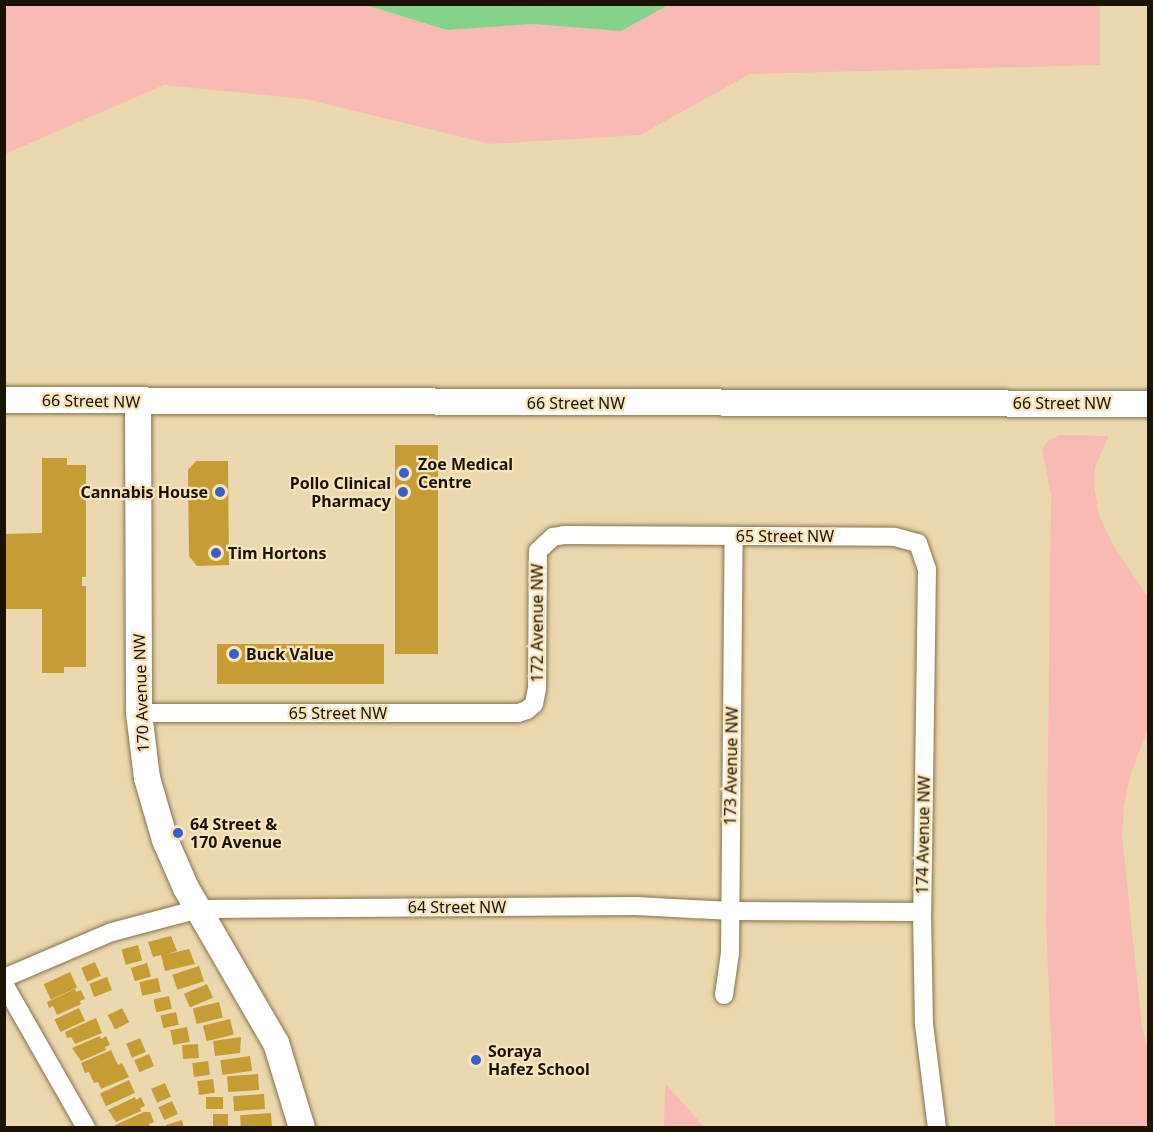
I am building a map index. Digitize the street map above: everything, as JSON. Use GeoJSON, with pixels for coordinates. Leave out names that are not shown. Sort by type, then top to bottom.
{"type":"FeatureCollection","features":[{"type":"Feature","properties":{"kind":"main road","name":"66 Street NW"},"geometry":{"type":"LineString","coordinates":[[4,400],[1149,404]]}},
{"type":"Feature","properties":{"kind":"main road","name":"170 Avenue NW"},"geometry":{"type":"LineString","coordinates":[[138,402],[139,713],[142,747],[155,811],[175,864],[276,1043],[302,1128]]}},
{"type":"Feature","properties":{"kind":"street","name":"65 Street NW"},"geometry":{"type":"LineString","coordinates":[[544,543],[564,535],[895,537],[918,543]]}},
{"type":"Feature","properties":{"kind":"street","name":"173 Avenue NW"},"geometry":{"type":"LineString","coordinates":[[724,995],[730,953],[734,536]]}},
{"type":"Feature","properties":{"kind":"street","name":"172 Avenue NW"},"geometry":{"type":"LineString","coordinates":[[534,704],[537,688],[537,562],[538,551],[544,543]]}},
{"type":"Feature","properties":{"kind":"street","name":"174 Avenue NW"},"geometry":{"type":"LineString","coordinates":[[918,543],[927,569],[922,912],[924,1024],[937,1128]]}},
{"type":"Feature","properties":{"kind":"street","name":"65 Street NW"},"geometry":{"type":"LineString","coordinates":[[139,713],[518,713],[534,704]]}},
{"type":"Feature","properties":{"kind":"street","name":"64 Street NW"},"geometry":{"type":"LineString","coordinates":[[4,978],[112,932],[199,909],[636,906],[730,911],[922,912]]}},
{"type":"Feature","properties":{"kind":"street"},"geometry":{"type":"LineString","coordinates":[[4,984],[86,1128]]}},
{"type":"Feature","properties":{"kind":"shaded area"},"geometry":{"type":"Polygon","coordinates":[[[668,4],[621,31],[533,24],[447,30],[366,5],[668,4]]]}},
{"type":"Feature","properties":{"kind":"shaded area"},"geometry":{"type":"Polygon","coordinates":[[[5,5],[1100,5],[1100,65],[750,74],[640,135],[491,144],[305,99],[164,85],[5,154],[5,5]]]}},
{"type":"Feature","properties":{"kind":"shaded area"},"geometry":{"type":"Polygon","coordinates":[[[1059,435],[1109,436],[1095,467],[1094,486],[1099,515],[1112,543],[1148,597],[1148,729],[1131,773],[1124,805],[1122,835],[1142,1027],[1148,1051],[1148,1127],[1055,1127],[1046,925],[1051,495],[1042,449],[1048,441],[1059,435]]]}},
{"type":"Feature","properties":{"kind":"shaded area"},"geometry":{"type":"Polygon","coordinates":[[[665,1083],[704,1127],[664,1127],[665,1083]]]}},
{"type":"Feature","properties":{"kind":"building"},"geometry":{"type":"Polygon","coordinates":[[[395,445],[438,445],[438,654],[395,654],[395,445]]]}},
{"type":"Feature","properties":{"kind":"building"},"geometry":{"type":"Polygon","coordinates":[[[42,458],[67,458],[67,465],[86,465],[86,577],[82,577],[82,586],[86,586],[86,667],[64,667],[64,673],[42,673],[42,609],[4,609],[4,534],[42,533],[42,458]]]}},
{"type":"Feature","properties":{"kind":"building"},"geometry":{"type":"Polygon","coordinates":[[[196,461],[228,461],[229,565],[197,566],[189,556],[188,470],[196,461]]]}},
{"type":"Feature","properties":{"kind":"building"},"geometry":{"type":"Polygon","coordinates":[[[217,644],[384,644],[384,684],[217,684],[217,644]]]}},
{"type":"Feature","properties":{"kind":"building"},"geometry":{"type":"Polygon","coordinates":[[[171,936],[177,951],[164,955],[189,949],[195,964],[165,971],[161,955],[153,957],[148,942],[171,936]]]}},
{"type":"Feature","properties":{"kind":"building"},"geometry":{"type":"Polygon","coordinates":[[[138,945],[142,960],[126,965],[122,949],[138,945]]]}},
{"type":"Feature","properties":{"kind":"building"},"geometry":{"type":"Polygon","coordinates":[[[95,962],[101,976],[87,982],[81,968],[95,962]]]}},
{"type":"Feature","properties":{"kind":"building"},"geometry":{"type":"Polygon","coordinates":[[[147,963],[151,976],[135,981],[131,968],[147,963]]]}},
{"type":"Feature","properties":{"kind":"building"},"geometry":{"type":"Polygon","coordinates":[[[199,966],[204,981],[177,990],[172,975],[199,966]]]}},
{"type":"Feature","properties":{"kind":"building"},"geometry":{"type":"Polygon","coordinates":[[[70,972],[77,987],[51,1000],[44,984],[70,972]]]}},
{"type":"Feature","properties":{"kind":"building"},"geometry":{"type":"Polygon","coordinates":[[[107,977],[112,990],[94,997],[89,984],[107,977]]]}},
{"type":"Feature","properties":{"kind":"building"},"geometry":{"type":"Polygon","coordinates":[[[158,978],[161,992],[142,996],[139,982],[158,978]]]}},
{"type":"Feature","properties":{"kind":"building"},"geometry":{"type":"Polygon","coordinates":[[[207,984],[213,998],[190,1008],[184,994],[207,984]]]}},
{"type":"Feature","properties":{"kind":"building"},"geometry":{"type":"Polygon","coordinates":[[[75,989],[76,992],[81,990],[85,999],[80,1001],[81,1004],[57,1015],[53,1006],[49,1008],[47,1002],[75,989]]]}},
{"type":"Feature","properties":{"kind":"building"},"geometry":{"type":"Polygon","coordinates":[[[169,996],[172,1009],[156,1012],[153,1000],[169,996]]]}},
{"type":"Feature","properties":{"kind":"building"},"geometry":{"type":"Polygon","coordinates":[[[219,1002],[223,1018],[197,1024],[193,1009],[219,1002]]]}},
{"type":"Feature","properties":{"kind":"building"},"geometry":{"type":"Polygon","coordinates":[[[79,1008],[85,1021],[60,1032],[55,1019],[79,1008]]]}},
{"type":"Feature","properties":{"kind":"building"},"geometry":{"type":"Polygon","coordinates":[[[122,1008],[129,1022],[115,1030],[108,1015],[122,1008]]]}},
{"type":"Feature","properties":{"kind":"building"},"geometry":{"type":"Polygon","coordinates":[[[176,1012],[179,1025],[163,1028],[160,1016],[176,1012]]]}},
{"type":"Feature","properties":{"kind":"building"},"geometry":{"type":"Polygon","coordinates":[[[96,1018],[102,1033],[75,1044],[71,1037],[67,1038],[65,1032],[96,1018]]]}},
{"type":"Feature","properties":{"kind":"building"},"geometry":{"type":"Polygon","coordinates":[[[230,1019],[234,1035],[207,1041],[203,1026],[230,1019]]]}},
{"type":"Feature","properties":{"kind":"building"},"geometry":{"type":"Polygon","coordinates":[[[187,1027],[190,1042],[173,1045],[170,1030],[187,1027]]]}},
{"type":"Feature","properties":{"kind":"building"},"geometry":{"type":"Polygon","coordinates":[[[100,1036],[101,1039],[106,1036],[110,1045],[105,1047],[106,1050],[81,1061],[72,1048],[100,1036]]]}},
{"type":"Feature","properties":{"kind":"building"},"geometry":{"type":"Polygon","coordinates":[[[241,1037],[240,1053],[215,1056],[213,1041],[241,1037]]]}},
{"type":"Feature","properties":{"kind":"building"},"geometry":{"type":"Polygon","coordinates":[[[140,1038],[146,1052],[132,1058],[126,1044],[140,1038]]]}},
{"type":"Feature","properties":{"kind":"building"},"geometry":{"type":"Polygon","coordinates":[[[198,1044],[199,1058],[183,1059],[182,1045],[198,1044]]]}},
{"type":"Feature","properties":{"kind":"building"},"geometry":{"type":"Polygon","coordinates":[[[111,1050],[118,1065],[122,1063],[129,1077],[101,1089],[98,1082],[94,1083],[89,1072],[85,1073],[81,1063],[111,1050]]]}},
{"type":"Feature","properties":{"kind":"building"},"geometry":{"type":"Polygon","coordinates":[[[149,1054],[154,1066],[139,1072],[134,1060],[149,1054]]]}},
{"type":"Feature","properties":{"kind":"building"},"geometry":{"type":"Polygon","coordinates":[[[250,1056],[252,1071],[222,1075],[220,1060],[250,1056]]]}},
{"type":"Feature","properties":{"kind":"building"},"geometry":{"type":"Polygon","coordinates":[[[208,1061],[210,1075],[194,1077],[192,1063],[208,1061]]]}},
{"type":"Feature","properties":{"kind":"building"},"geometry":{"type":"Polygon","coordinates":[[[258,1074],[259,1090],[228,1092],[227,1076],[258,1074]]]}},
{"type":"Feature","properties":{"kind":"building"},"geometry":{"type":"Polygon","coordinates":[[[213,1079],[215,1093],[199,1095],[197,1081],[213,1079]]]}},
{"type":"Feature","properties":{"kind":"building"},"geometry":{"type":"Polygon","coordinates":[[[129,1080],[135,1093],[106,1106],[100,1094],[129,1080]]]}},
{"type":"Feature","properties":{"kind":"building"},"geometry":{"type":"Polygon","coordinates":[[[165,1083],[171,1097],[157,1103],[151,1089],[165,1083]]]}},
{"type":"Feature","properties":{"kind":"building"},"geometry":{"type":"Polygon","coordinates":[[[264,1094],[265,1109],[234,1111],[233,1096],[264,1094]]]}},
{"type":"Feature","properties":{"kind":"building"},"geometry":{"type":"Polygon","coordinates":[[[135,1097],[136,1100],[141,1097],[145,1106],[140,1108],[141,1111],[116,1122],[108,1110],[135,1097]]]}},
{"type":"Feature","properties":{"kind":"building"},"geometry":{"type":"Polygon","coordinates":[[[206,1097],[223,1097],[223,1109],[206,1109],[206,1097]]]}},
{"type":"Feature","properties":{"kind":"building"},"geometry":{"type":"Polygon","coordinates":[[[172,1101],[178,1114],[164,1120],[158,1107],[172,1101]]]}},
{"type":"Feature","properties":{"kind":"building"},"geometry":{"type":"Polygon","coordinates":[[[144,1112],[150,1112],[154,1122],[149,1124],[150,1127],[117,1128],[115,1125],[144,1112]]]}},
{"type":"Feature","properties":{"kind":"building"},"geometry":{"type":"Polygon","coordinates":[[[271,1113],[272,1128],[241,1128],[240,1115],[271,1113]]]}},
{"type":"Feature","properties":{"kind":"building"},"geometry":{"type":"Polygon","coordinates":[[[213,1114],[228,1114],[228,1127],[213,1127],[213,1114]]]}},
{"type":"Feature","properties":{"kind":"building"},"geometry":{"type":"Polygon","coordinates":[[[182,1120],[184,1128],[167,1128],[166,1125],[182,1120]]]}},
{"type":"Feature","properties":{"kind":"place","name":"Zoe Medical Centre"},"geometry":{"type":"Point","coordinates":[404,473]}},
{"type":"Feature","properties":{"kind":"place","name":"Cannabis House"},"geometry":{"type":"Point","coordinates":[220,492]}},
{"type":"Feature","properties":{"kind":"place","name":"Pollo Clinical Pharmacy"},"geometry":{"type":"Point","coordinates":[403,492]}},
{"type":"Feature","properties":{"kind":"place","name":"Tim Hortons"},"geometry":{"type":"Point","coordinates":[216,553]}},
{"type":"Feature","properties":{"kind":"place","name":"Buck Value"},"geometry":{"type":"Point","coordinates":[234,654]}},
{"type":"Feature","properties":{"kind":"place","name":"64 Street & 170 Avenue"},"geometry":{"type":"Point","coordinates":[178,833]}},
{"type":"Feature","properties":{"kind":"place","name":"Soraya Hafez School"},"geometry":{"type":"Point","coordinates":[476,1060]}}]}
